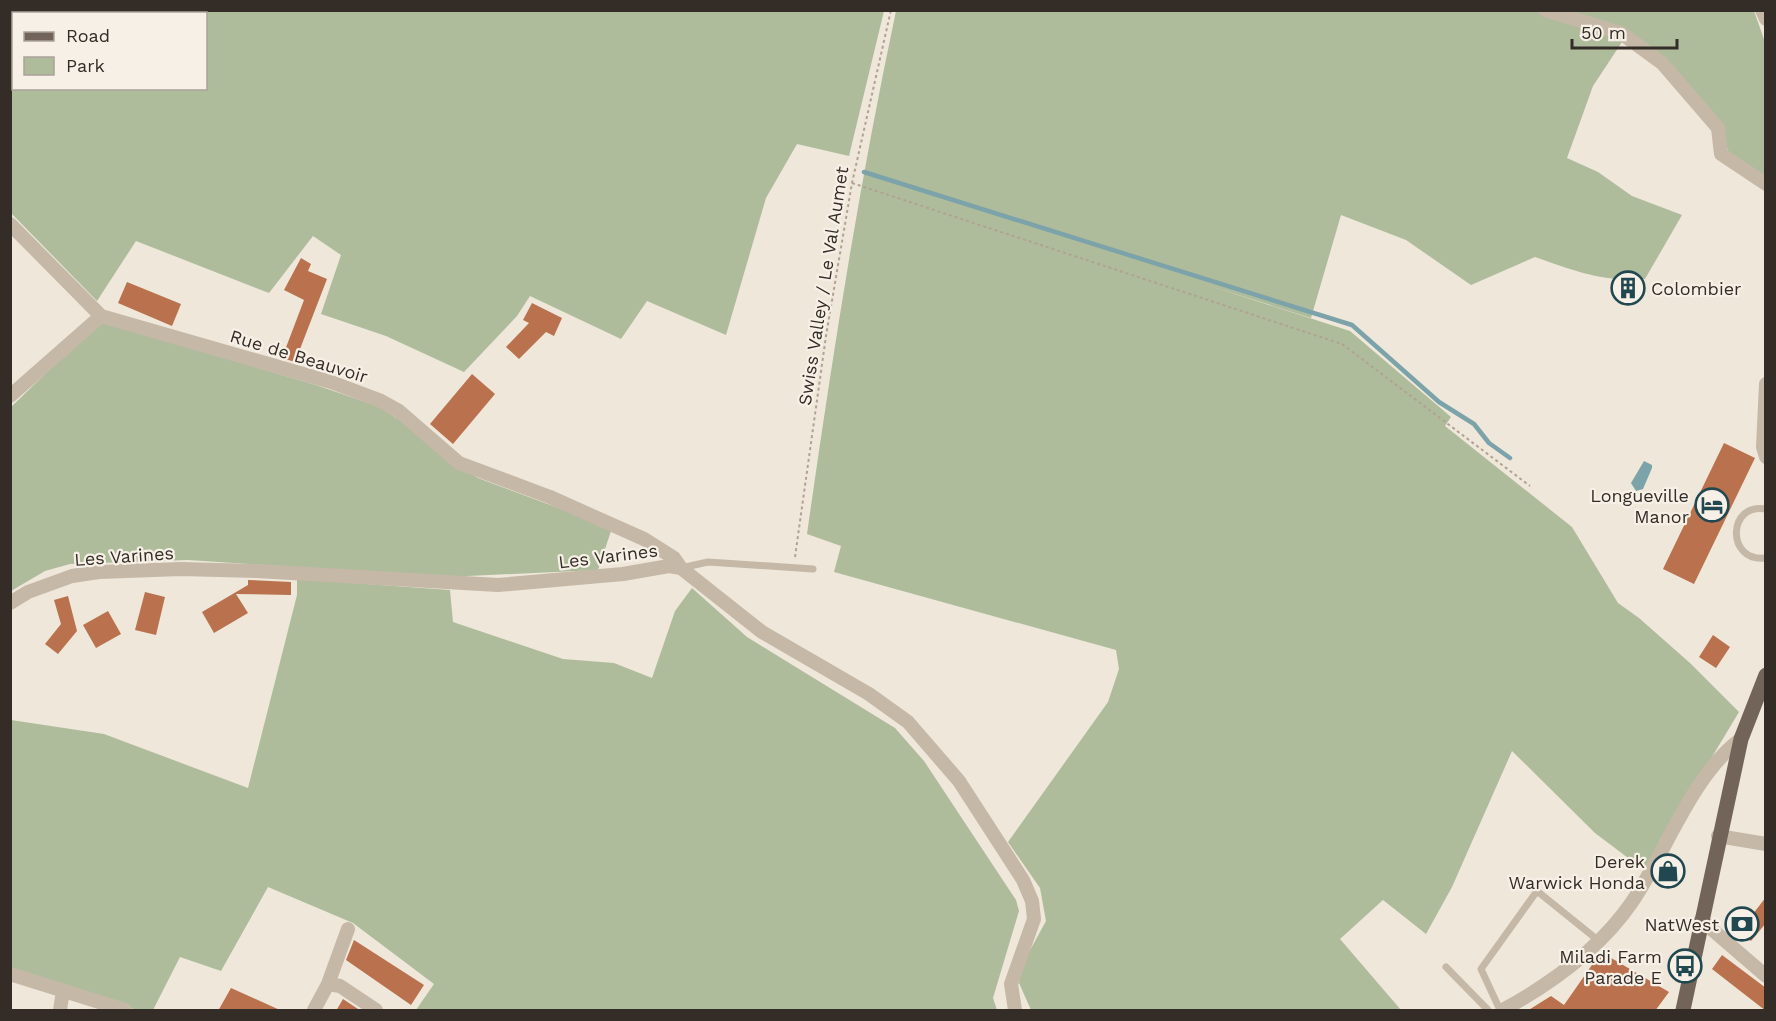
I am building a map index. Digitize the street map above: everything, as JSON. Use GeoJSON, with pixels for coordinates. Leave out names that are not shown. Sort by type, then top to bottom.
{"type":"FeatureCollection","features":[{"type":"Feature","properties":{"kind":"main road"},"geometry":{"type":"LineString","coordinates":[[1683,1011],[1718,836],[1741,739],[1766,675]]}},
{"type":"Feature","properties":{"kind":"street"},"geometry":{"type":"LineString","coordinates":[[1545,10],[1621,33],[1662,63],[1718,128],[1721,154],[1766,184]]}},
{"type":"Feature","properties":{"kind":"street"},"geometry":{"type":"LineString","coordinates":[[1762,10],[1766,19]]}},
{"type":"Feature","properties":{"kind":"street","name":"Rue de Beauvoir"},"geometry":{"type":"LineString","coordinates":[[10,224],[101,316],[331,382],[379,400],[399,411],[459,463],[550,496],[612,524],[674,558],[681,568]]}},
{"type":"Feature","properties":{"kind":"street"},"geometry":{"type":"LineString","coordinates":[[10,396],[101,316]]}},
{"type":"Feature","properties":{"kind":"street"},"geometry":{"type":"LineString","coordinates":[[1766,384],[1763,447],[1766,457]]}},
{"type":"Feature","properties":{"kind":"street","name":"Les Varines"},"geometry":{"type":"LineString","coordinates":[[10,603],[28,592],[72,576],[99,572],[181,569],[256,571],[498,585],[623,574],[669,567],[681,568],[762,632],[869,694],[908,722],[959,781],[1023,880],[1032,901],[1034,919],[1011,984],[1016,1011]]}},
{"type":"Feature","properties":{"kind":"street"},"geometry":{"type":"LineString","coordinates":[[1501,1011],[1549,984],[1599,941],[1632,903],[1722,753],[1741,739]]}},
{"type":"Feature","properties":{"kind":"street"},"geometry":{"type":"LineString","coordinates":[[1718,836],[1766,844]]}},
{"type":"Feature","properties":{"kind":"street"},"geometry":{"type":"LineString","coordinates":[[1701,920],[1765,975]]}},
{"type":"Feature","properties":{"kind":"street"},"geometry":{"type":"LineString","coordinates":[[314,1011],[348,929]]}},
{"type":"Feature","properties":{"kind":"street"},"geometry":{"type":"LineString","coordinates":[[10,974],[125,1011]]}},
{"type":"Feature","properties":{"kind":"street"},"geometry":{"type":"LineString","coordinates":[[327,984],[340,986],[376,1011]]}},
{"type":"Feature","properties":{"kind":"street"},"geometry":{"type":"LineString","coordinates":[[60,1011],[63,991]]}},
{"type":"Feature","properties":{"kind":"lane"},"geometry":{"type":"LineString","coordinates":[[1766,509],[1758,508],[1745,512],[1735,530],[1736,542],[1743,552],[1756,559],[1766,558]]}},
{"type":"Feature","properties":{"kind":"lane"},"geometry":{"type":"LineString","coordinates":[[681,568],[708,562],[813,569]]}},
{"type":"Feature","properties":{"kind":"lane"},"geometry":{"type":"LineString","coordinates":[[1501,1011],[1482,969],[1537,891],[1599,941]]}},
{"type":"Feature","properties":{"kind":"lane"},"geometry":{"type":"LineString","coordinates":[[1446,967],[1488,1011]]}},
{"type":"Feature","properties":{"kind":"path","name":"Swiss Valley / Le Val Aumet"},"geometry":{"type":"LineString","coordinates":[[793,567],[826,336],[852,183],[891,10]]}},
{"type":"Feature","properties":{"kind":"path"},"geometry":{"type":"LineString","coordinates":[[852,183],[1342,344],[1433,410],[1530,486]]}},
{"type":"Feature","properties":{"kind":"green space"},"geometry":{"type":"Polygon","coordinates":[[[11,10],[884,11],[849,156],[797,144],[766,198],[726,335],[647,301],[621,339],[530,296],[517,316],[464,372],[386,336],[321,314],[341,255],[313,236],[269,293],[136,241],[97,301],[11,213],[11,10]]]}},
{"type":"Feature","properties":{"kind":"green space"},"geometry":{"type":"Polygon","coordinates":[[[1534,10],[1624,39],[1593,86],[1567,158],[1598,172],[1632,196],[1682,215],[1645,279],[1602,277],[1535,257],[1471,285],[1406,240],[1341,215],[1311,318],[1204,284],[1350,331],[1451,417],[1445,426],[1572,527],[1618,603],[1639,618],[1690,663],[1739,712],[1644,870],[1595,833],[1512,751],[1452,887],[1426,934],[1383,900],[1340,939],[1401,1010],[1031,1010],[1019,983],[1022,965],[1046,921],[1040,888],[1008,842],[1108,702],[1119,669],[1116,650],[834,572],[841,546],[807,534],[847,272],[896,11],[1534,10]]]}},
{"type":"Feature","properties":{"kind":"green space"},"geometry":{"type":"Polygon","coordinates":[[[1563,11],[1754,11],[1765,42],[1765,181],[1729,157],[1723,127],[1666,60],[1563,11]]]}},
{"type":"Feature","properties":{"kind":"green space"},"geometry":{"type":"Polygon","coordinates":[[[100,321],[316,385],[377,406],[408,425],[446,460],[478,478],[612,528],[598,570],[446,577],[188,560],[70,564],[45,571],[11,591],[11,407],[100,321]]]}},
{"type":"Feature","properties":{"kind":"green space"},"geometry":{"type":"Polygon","coordinates":[[[297,579],[450,590],[453,622],[563,659],[614,663],[652,678],[675,611],[692,588],[747,637],[895,728],[924,761],[1016,900],[1019,911],[993,998],[997,1010],[416,1010],[434,984],[353,923],[268,887],[221,971],[180,957],[153,1010],[135,1010],[126,1005],[11,968],[11,720],[104,734],[248,788],[297,595],[297,579]]]}},
{"type":"Feature","properties":{"kind":"water"},"geometry":{"type":"Polygon","coordinates":[[[1644,461],[1652,465],[1652,468],[1643,489],[1636,491],[1631,483],[1644,461]]]}},
{"type":"Feature","properties":{"kind":"building"},"geometry":{"type":"Polygon","coordinates":[[[301,258],[311,264],[308,271],[327,279],[295,362],[282,358],[304,300],[284,290],[301,258]]]}},
{"type":"Feature","properties":{"kind":"building","name":"Colombier"},"geometry":{"type":"Polygon","coordinates":[[[1625,281],[1631,281],[1635,288],[1631,295],[1625,295],[1621,291],[1621,285],[1625,281]]]}},
{"type":"Feature","properties":{"kind":"building"},"geometry":{"type":"Polygon","coordinates":[[[127,282],[181,304],[172,326],[118,303],[127,282]]]}},
{"type":"Feature","properties":{"kind":"building"},"geometry":{"type":"Polygon","coordinates":[[[532,303],[562,318],[554,336],[546,332],[519,359],[506,347],[529,323],[523,320],[532,303]]]}},
{"type":"Feature","properties":{"kind":"building"},"geometry":{"type":"Polygon","coordinates":[[[472,374],[495,394],[453,444],[430,424],[472,374]]]}},
{"type":"Feature","properties":{"kind":"building"},"geometry":{"type":"Polygon","coordinates":[[[1724,443],[1755,458],[1694,584],[1663,569],[1724,443]]]}},
{"type":"Feature","properties":{"kind":"building"},"geometry":{"type":"Polygon","coordinates":[[[248,580],[291,582],[291,595],[236,594],[248,613],[214,633],[202,612],[248,585],[248,580]]]}},
{"type":"Feature","properties":{"kind":"building"},"geometry":{"type":"Polygon","coordinates":[[[145,592],[165,597],[156,635],[135,630],[145,592]]]}},
{"type":"Feature","properties":{"kind":"building"},"geometry":{"type":"Polygon","coordinates":[[[68,596],[77,631],[58,654],[45,644],[61,624],[54,600],[68,596]]]}},
{"type":"Feature","properties":{"kind":"building"},"geometry":{"type":"Polygon","coordinates":[[[108,611],[121,634],[96,648],[83,625],[108,611]]]}},
{"type":"Feature","properties":{"kind":"building"},"geometry":{"type":"Polygon","coordinates":[[[1713,635],[1730,647],[1716,668],[1699,657],[1713,635]]]}},
{"type":"Feature","properties":{"kind":"building"},"geometry":{"type":"Polygon","coordinates":[[[1766,897],[1766,923],[1751,941],[1739,932],[1766,897]]]}},
{"type":"Feature","properties":{"kind":"building"},"geometry":{"type":"Polygon","coordinates":[[[354,940],[424,985],[411,1005],[346,960],[354,940]]]}},
{"type":"Feature","properties":{"kind":"building"},"geometry":{"type":"Polygon","coordinates":[[[1601,952],[1669,992],[1655,1011],[1527,1011],[1551,996],[1564,1005],[1601,952]]]}},
{"type":"Feature","properties":{"kind":"building"},"geometry":{"type":"Polygon","coordinates":[[[1722,955],[1766,988],[1766,1011],[1712,969],[1722,955]]]}},
{"type":"Feature","properties":{"kind":"building"},"geometry":{"type":"Polygon","coordinates":[[[231,988],[282,1011],[218,1011],[231,988]]]}},
{"type":"Feature","properties":{"kind":"building"},"geometry":{"type":"Polygon","coordinates":[[[343,999],[361,1011],[336,1011],[343,999]]]}},
{"type":"Feature","properties":{"kind":"waterway"},"geometry":{"type":"LineString","coordinates":[[864,172],[1352,325],[1439,402],[1474,424],[1489,443],[1510,458]]}},
{"type":"Feature","properties":{"kind":"place","name":"Colombier"},"geometry":{"type":"Point","coordinates":[1628,288]}},
{"type":"Feature","properties":{"kind":"place","name":"Longueville Manor"},"geometry":{"type":"Point","coordinates":[1712,505]}},
{"type":"Feature","properties":{"kind":"place","name":"Derek Warwick Honda"},"geometry":{"type":"Point","coordinates":[1668,871]}},
{"type":"Feature","properties":{"kind":"place","name":"NatWest"},"geometry":{"type":"Point","coordinates":[1742,924]}},
{"type":"Feature","properties":{"kind":"place","name":"Miladi Farm Parade E"},"geometry":{"type":"Point","coordinates":[1685,966]}}]}
